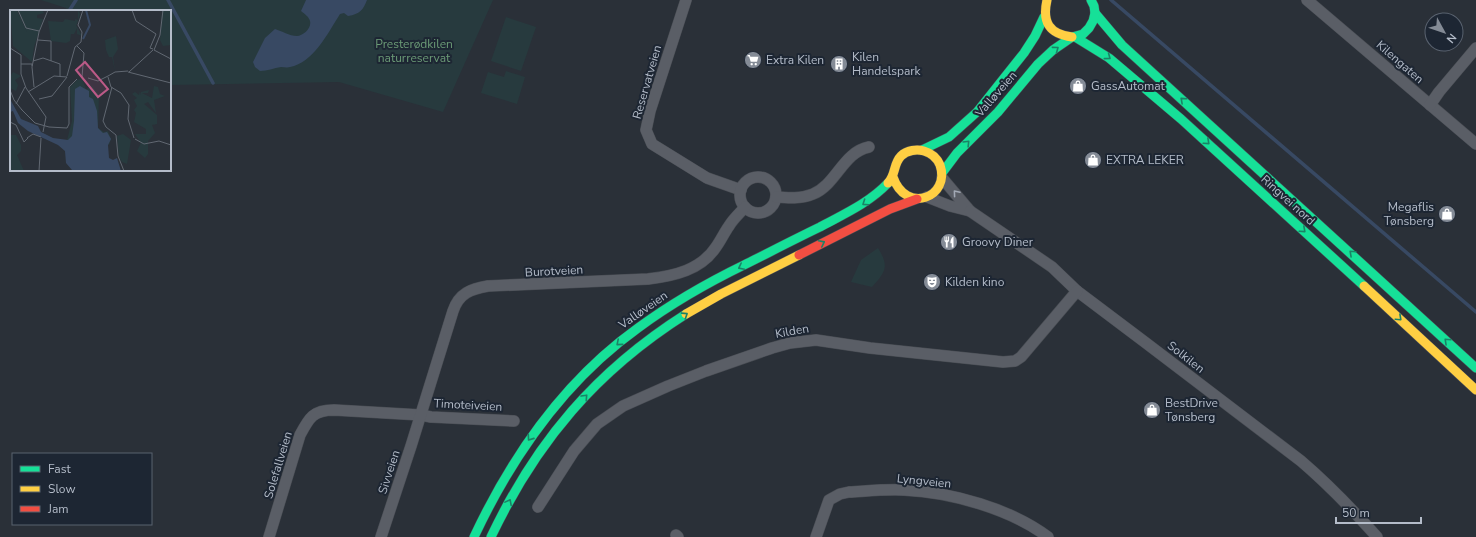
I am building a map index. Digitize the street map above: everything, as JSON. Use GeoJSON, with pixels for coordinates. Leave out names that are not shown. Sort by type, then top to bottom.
{"type":"FeatureCollection","features":[{"type":"Feature","properties":{"kind":"main road","name":"Valløveien"},"geometry":{"type":"LineString","coordinates":[[474,537],[492,498],[537,428],[560,400],[600,360],[626,337],[663,310],[695,290],[859,207],[873,198],[893,177],[895,165],[903,154],[909,151],[922,150],[951,136],[986,102],[1024,54],[1037,34],[1044,17],[1044,8],[1047,0]]}},
{"type":"Feature","properties":{"kind":"main road","name":"Valløveien"},"geometry":{"type":"LineString","coordinates":[[491,537],[524,475],[553,434],[589,392],[637,349],[672,324],[717,296],[890,209],[922,198],[937,190],[942,176],[957,153],[998,112],[1038,64],[1053,50],[1074,37],[1083,34],[1089,28],[1093,21],[1094,5]]}},
{"type":"Feature","properties":{"kind":"main road","name":"Ringvei nord"},"geometry":{"type":"LineString","coordinates":[[1094,5],[1122,44],[1476,368]]}},
{"type":"Feature","properties":{"kind":"main road"},"geometry":{"type":"LineString","coordinates":[[1044,17],[1048,26],[1054,32],[1063,37],[1074,37]]}},
{"type":"Feature","properties":{"kind":"main road","name":"Ringvei nord"},"geometry":{"type":"LineString","coordinates":[[1074,37],[1109,58],[1181,119],[1476,390]]}},
{"type":"Feature","properties":{"kind":"main road"},"geometry":{"type":"LineString","coordinates":[[922,150],[930,152],[936,158],[941,165],[942,176]]}},
{"type":"Feature","properties":{"kind":"main road"},"geometry":{"type":"LineString","coordinates":[[893,177],[901,192],[908,197],[922,198]]}},
{"type":"Feature","properties":{"kind":"street","name":"Reservatveien"},"geometry":{"type":"LineString","coordinates":[[686,0],[650,111],[646,130],[648,137],[652,144],[660,150],[707,178],[741,190]]}},
{"type":"Feature","properties":{"kind":"street","name":"Kilengaten"},"geometry":{"type":"LineString","coordinates":[[1307,0],[1476,144]]}},
{"type":"Feature","properties":{"kind":"street"},"geometry":{"type":"LineString","coordinates":[[1430,105],[1476,48]]}},
{"type":"Feature","properties":{"kind":"street"},"geometry":{"type":"LineString","coordinates":[[776,197],[794,198],[813,194],[828,184],[850,157],[857,151],[868,147]]}},
{"type":"Feature","properties":{"kind":"street","name":"Solkilen"},"geometry":{"type":"LineString","coordinates":[[942,176],[970,211],[1052,267],[1077,292],[1301,461],[1349,505],[1377,537]]}},
{"type":"Feature","properties":{"kind":"street"},"geometry":{"type":"LineString","coordinates":[[758,177],[764,178],[773,184],[776,197],[773,205],[764,212],[753,212],[745,207],[741,201],[741,190],[748,180],[758,177]]}},
{"type":"Feature","properties":{"kind":"street","name":"Solkilen"},"geometry":{"type":"LineString","coordinates":[[922,198],[970,211]]}},
{"type":"Feature","properties":{"kind":"street","name":"Burotveien"},"geometry":{"type":"LineString","coordinates":[[421,414],[454,306],[462,295],[464,287],[478,288],[488,286],[648,279],[670,276],[689,270],[705,259],[717,246],[732,222],[745,207]]}},
{"type":"Feature","properties":{"kind":"street","name":"Kilden"},"geometry":{"type":"LineString","coordinates":[[538,507],[570,456],[597,424],[623,406],[706,371],[790,342],[816,340],[870,348],[978,360],[1011,362],[1021,357],[1077,292]]}},
{"type":"Feature","properties":{"kind":"street","name":"Solefallveien"},"geometry":{"type":"LineString","coordinates":[[269,537],[300,435],[306,422],[315,413],[324,410],[334,410],[421,414]]}},
{"type":"Feature","properties":{"kind":"street","name":"Timoteiveien"},"geometry":{"type":"LineString","coordinates":[[421,414],[431,417],[514,421]]}},
{"type":"Feature","properties":{"kind":"street","name":"Sivveien"},"geometry":{"type":"LineString","coordinates":[[381,537],[421,414]]}},
{"type":"Feature","properties":{"kind":"street","name":"Lyngveien"},"geometry":{"type":"LineString","coordinates":[[816,537],[829,500],[840,494],[849,492],[904,490],[935,494],[979,504],[1027,523],[1048,537]]}},
{"type":"Feature","properties":{"kind":"green space","name":"Presterødkilen naturreservat"},"geometry":{"type":"Polygon","coordinates":[[[41,0],[493,0],[443,112],[339,82],[171,85],[171,10],[68,10],[41,0]]]}},
{"type":"Feature","properties":{"kind":"green space"},"geometry":{"type":"Polygon","coordinates":[[[506,17],[536,27],[521,71],[491,61],[506,17]]]}},
{"type":"Feature","properties":{"kind":"green space"},"geometry":{"type":"Polygon","coordinates":[[[506,71],[525,77],[517,104],[481,93],[488,72],[504,77],[506,71]]]}},
{"type":"Feature","properties":{"kind":"green space"},"geometry":{"type":"Polygon","coordinates":[[[878,248],[885,265],[883,273],[880,277],[872,287],[851,282],[861,260],[878,248]]]}},
{"type":"Feature","properties":{"kind":"water"},"geometry":{"type":"Polygon","coordinates":[[[306,0],[367,0],[358,13],[348,16],[344,13],[340,14],[325,38],[306,60],[289,67],[260,71],[255,67],[253,62],[265,38],[275,29],[297,36],[302,35],[310,26],[307,16],[301,11],[306,0]]]}},
{"type":"Feature","properties":{"kind":"waterway"},"geometry":{"type":"LineString","coordinates":[[70,10],[76,0]]}},
{"type":"Feature","properties":{"kind":"waterway"},"geometry":{"type":"LineString","coordinates":[[168,0],[213,83]]}},
{"type":"Feature","properties":{"kind":"waterway"},"geometry":{"type":"LineString","coordinates":[[1111,0],[1476,312]]}},
{"type":"Feature","properties":{"kind":"traffic: fast"},"geometry":{"type":"LineString","coordinates":[[942,173],[957,153],[998,112],[1038,64],[1053,50],[1072,37],[1083,34],[1089,28],[1095,13],[1091,0]]}},
{"type":"Feature","properties":{"kind":"traffic: fast"},"geometry":{"type":"LineString","coordinates":[[1095,13],[1122,45],[1476,368]]}},
{"type":"Feature","properties":{"kind":"traffic: fast"},"geometry":{"type":"LineString","coordinates":[[922,150],[949,137],[977,112],[1024,53],[1035,36],[1044,17]]}},
{"type":"Feature","properties":{"kind":"traffic: fast"},"geometry":{"type":"LineString","coordinates":[[1075,37],[1109,58],[1181,119],[1364,286]]}},
{"type":"Feature","properties":{"kind":"traffic: fast"},"geometry":{"type":"LineString","coordinates":[[474,537],[505,478],[542,422],[586,372],[611,349],[664,310],[703,286],[847,213],[873,196],[888,183]]}},
{"type":"Feature","properties":{"kind":"traffic: fast"},"geometry":{"type":"LineString","coordinates":[[491,537],[528,470],[572,411],[624,360],[654,336],[686,314]]}},
{"type":"Feature","properties":{"kind":"traffic: slow"},"geometry":{"type":"LineString","coordinates":[[1047,0],[1046,15],[1049,26],[1058,33],[1072,37]]}},
{"type":"Feature","properties":{"kind":"traffic: slow"},"geometry":{"type":"LineString","coordinates":[[888,183],[891,180],[898,159],[906,152],[912,150],[924,151],[934,156],[940,165],[942,176],[939,186],[933,193],[926,197],[916,198],[907,196],[899,189],[893,177]]}},
{"type":"Feature","properties":{"kind":"traffic: slow"},"geometry":{"type":"LineString","coordinates":[[686,314],[721,294],[799,255]]}},
{"type":"Feature","properties":{"kind":"traffic: slow"},"geometry":{"type":"LineString","coordinates":[[1364,286],[1476,390]]}},
{"type":"Feature","properties":{"kind":"traffic: jam"},"geometry":{"type":"LineString","coordinates":[[799,255],[890,209],[917,199]]}},
{"type":"Feature","properties":{"kind":"place","name":"Extra Kilen"},"geometry":{"type":"Point","coordinates":[753,60]}},
{"type":"Feature","properties":{"kind":"place","name":"Kilen Handelspark"},"geometry":{"type":"Point","coordinates":[839,64]}},
{"type":"Feature","properties":{"kind":"place","name":"GassAutomat"},"geometry":{"type":"Point","coordinates":[1078,86]}},
{"type":"Feature","properties":{"kind":"place","name":"EXTRA LEKER"},"geometry":{"type":"Point","coordinates":[1093,160]}},
{"type":"Feature","properties":{"kind":"place","name":"Megaflis Tønsberg"},"geometry":{"type":"Point","coordinates":[1447,214]}},
{"type":"Feature","properties":{"kind":"place","name":"Groovy Diner"},"geometry":{"type":"Point","coordinates":[949,242]}},
{"type":"Feature","properties":{"kind":"place","name":"Kilden kino"},"geometry":{"type":"Point","coordinates":[932,282]}},
{"type":"Feature","properties":{"kind":"place","name":"BestDrive Tønsberg"},"geometry":{"type":"Point","coordinates":[1152,410]}}]}
